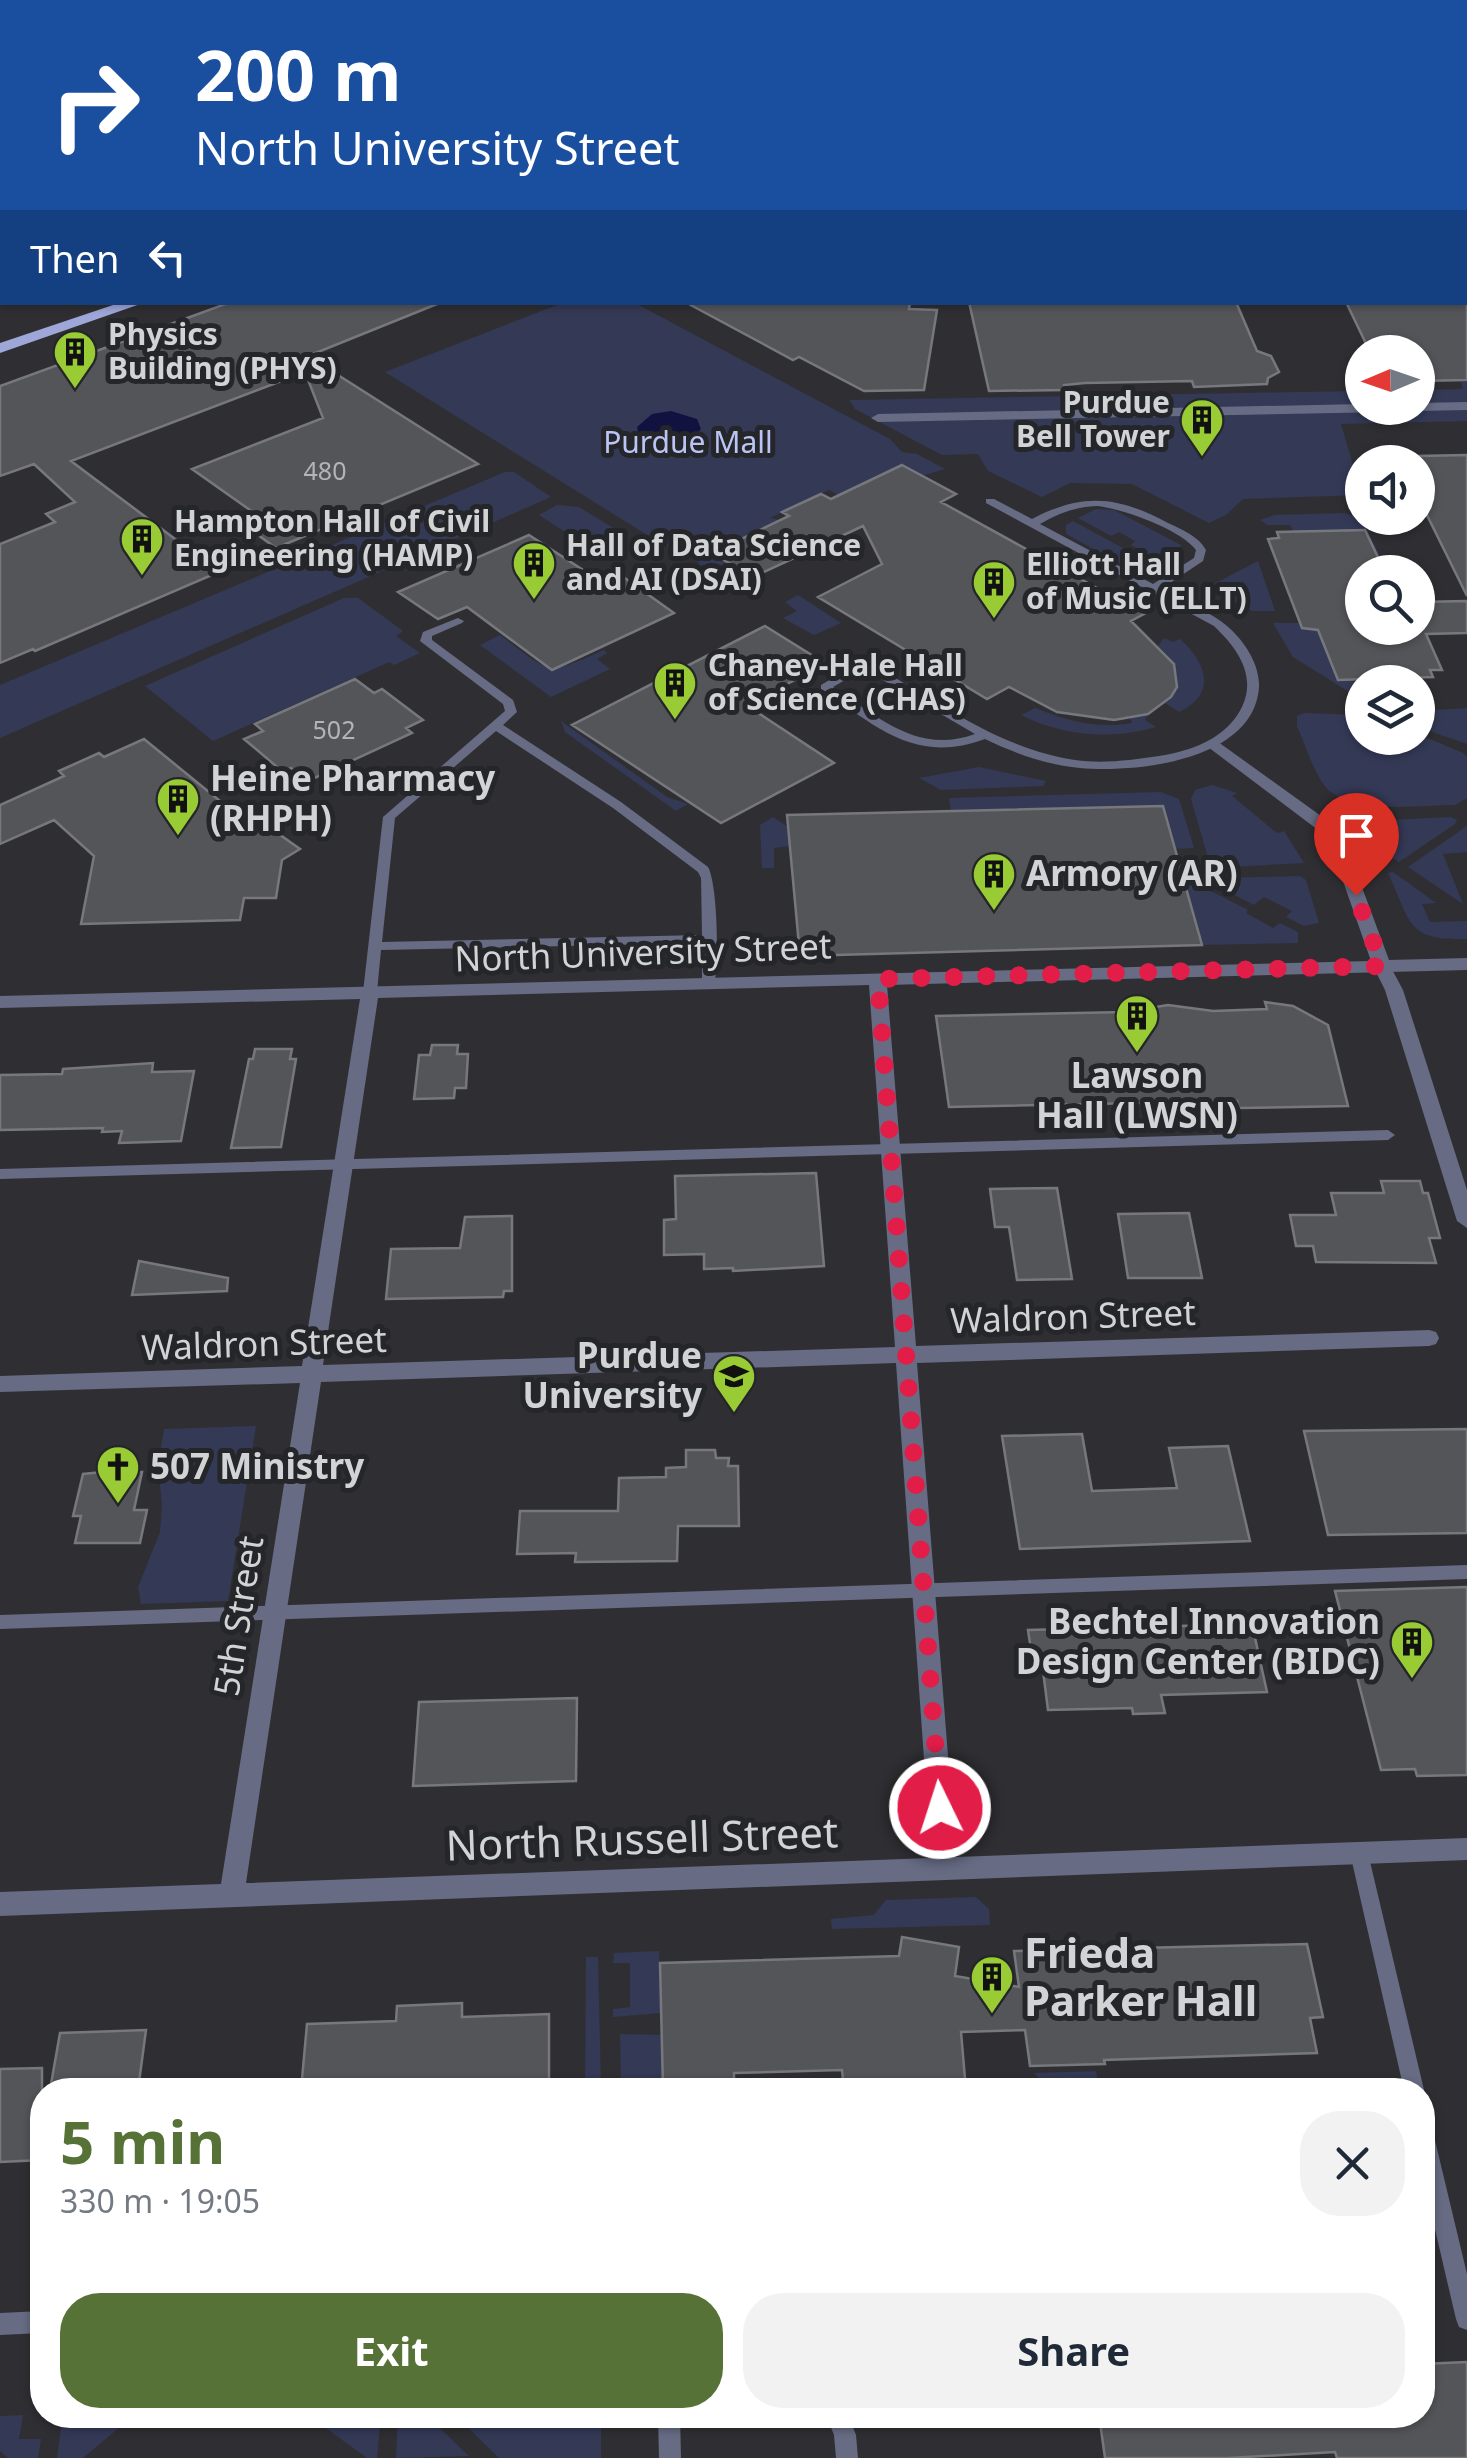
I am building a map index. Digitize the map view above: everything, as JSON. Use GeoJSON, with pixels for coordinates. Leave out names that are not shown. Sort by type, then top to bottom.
{"type":"FeatureCollection","features":[{"type":"Feature","properties":{"kind":"main road"},"geometry":{"type":"LineString","coordinates":[[0,332],[77,305]]}},
{"type":"Feature","properties":{"kind":"main road"},"geometry":{"type":"LineString","coordinates":[[0,348],[130,305]]}},
{"type":"Feature","properties":{"kind":"street"},"geometry":{"type":"LineString","coordinates":[[1435,407],[1467,406]]}},
{"type":"Feature","properties":{"kind":"street"},"geometry":{"type":"LineString","coordinates":[[878,418],[1345,409]]}},
{"type":"Feature","properties":{"kind":"street"},"geometry":{"type":"LineString","coordinates":[[1214,744],[1329,830],[1339,847],[1394,990],[1467,1221]]}},
{"type":"Feature","properties":{"kind":"street","name":"North University Street"},"geometry":{"type":"LineString","coordinates":[[0,1002],[1467,964]]}},
{"type":"Feature","properties":{"kind":"street"},"geometry":{"type":"LineString","coordinates":[[878,979],[944,1868]]}},
{"type":"Feature","properties":{"kind":"street","name":"5th Street"},"geometry":{"type":"LineString","coordinates":[[232,1896],[370,992]]}},
{"type":"Feature","properties":{"kind":"street","name":"Waldron Street"},"geometry":{"type":"LineString","coordinates":[[0,1384],[1429,1338]]}},
{"type":"Feature","properties":{"kind":"street","name":"North Russell Street"},"geometry":{"type":"LineString","coordinates":[[0,1904],[1467,1849]]}},
{"type":"Feature","properties":{"kind":"lane"},"geometry":{"type":"LineString","coordinates":[[983,735],[949,749],[924,747],[825,687],[864,664],[983,735],[1029,756],[1085,766],[1159,760],[1214,744],[1241,719],[1252,696],[1248,657],[1238,641],[1218,624],[990,501]]}},
{"type":"Feature","properties":{"kind":"lane"},"geometry":{"type":"LineString","coordinates":[[1034,524],[1076,504],[1114,502],[1196,542],[1201,550],[1199,558],[1154,588]]}},
{"type":"Feature","properties":{"kind":"lane"},"geometry":{"type":"LineString","coordinates":[[370,992],[390,817],[511,712],[508,703],[426,641],[428,634],[458,621]]}},
{"type":"Feature","properties":{"kind":"lane"},"geometry":{"type":"LineString","coordinates":[[498,727],[617,805],[702,870],[707,878],[709,983]]}},
{"type":"Feature","properties":{"kind":"lane"},"geometry":{"type":"LineString","coordinates":[[376,946],[709,939]]}},
{"type":"Feature","properties":{"kind":"lane"},"geometry":{"type":"LineString","coordinates":[[0,1174],[1388,1135]]}},
{"type":"Feature","properties":{"kind":"lane"},"geometry":{"type":"LineString","coordinates":[[0,1622],[1467,1572]]}},
{"type":"Feature","properties":{"kind":"lane"},"geometry":{"type":"LineString","coordinates":[[1358,1853],[1411,2078]]}},
{"type":"Feature","properties":{"kind":"lane"},"geometry":{"type":"LineString","coordinates":[[1435,2183],[1467,2320]]}},
{"type":"Feature","properties":{"kind":"lane"},"geometry":{"type":"LineString","coordinates":[[0,2324],[30,2323]]}},
{"type":"Feature","properties":{"kind":"lane"},"geometry":{"type":"LineString","coordinates":[[669,2428],[670,2458]]}},
{"type":"Feature","properties":{"kind":"lane"},"geometry":{"type":"LineString","coordinates":[[843,2428],[847,2458]]}},
{"type":"Feature","properties":{"kind":"green space","name":"Purdue Mall"},"geometry":{"type":"Polygon","coordinates":[[[557,305],[639,305],[890,439],[902,452],[917,454],[945,469],[922,476],[902,465],[841,497],[829,490],[770,518],[784,521],[713,552],[734,565],[700,565],[690,552],[665,546],[385,372],[557,305]]]}},
{"type":"Feature","properties":{"kind":"green space"},"geometry":{"type":"Polygon","coordinates":[[[1461,382],[1467,382],[1467,421],[1435,422],[1435,390],[1463,389],[1461,382]]]}},
{"type":"Feature","properties":{"kind":"green space"},"geometry":{"type":"Polygon","coordinates":[[[1345,391],[1345,424],[1341,424],[1347,445],[1345,496],[1243,499],[1226,515],[1209,523],[1132,484],[1070,483],[1042,497],[988,471],[978,454],[942,455],[855,409],[849,400],[1345,391]]]}},
{"type":"Feature","properties":{"kind":"green space"},"geometry":{"type":"Polygon","coordinates":[[[505,472],[514,472],[551,497],[0,738],[0,685],[505,472]]]}},
{"type":"Feature","properties":{"kind":"green space"},"geometry":{"type":"Polygon","coordinates":[[[557,505],[579,507],[620,532],[607,545],[588,547],[539,515],[557,505]]]}},
{"type":"Feature","properties":{"kind":"green space"},"geometry":{"type":"Polygon","coordinates":[[[1096,509],[1114,510],[1181,545],[1179,553],[1163,563],[1131,545],[1135,541],[1119,532],[1111,536],[1078,518],[1096,509]]]}},
{"type":"Feature","properties":{"kind":"green space"},"geometry":{"type":"Polygon","coordinates":[[[1344,513],[1345,531],[1294,532],[1290,525],[1267,525],[1260,520],[1274,515],[1344,513]]]}},
{"type":"Feature","properties":{"kind":"green space"},"geometry":{"type":"Polygon","coordinates":[[[1073,521],[1158,567],[1133,570],[1066,534],[1066,525],[1073,521]]]}},
{"type":"Feature","properties":{"kind":"green space"},"geometry":{"type":"Polygon","coordinates":[[[1258,561],[1275,611],[1252,611],[1208,587],[1258,561]]]}},
{"type":"Feature","properties":{"kind":"green space"},"geometry":{"type":"Polygon","coordinates":[[[798,595],[841,623],[814,635],[783,618],[797,611],[785,602],[798,595]]]}},
{"type":"Feature","properties":{"kind":"green space"},"geometry":{"type":"Polygon","coordinates":[[[344,598],[358,598],[403,631],[396,636],[420,653],[394,665],[389,662],[213,741],[145,686],[344,598]]]}},
{"type":"Feature","properties":{"kind":"green space"},"geometry":{"type":"Polygon","coordinates":[[[1273,623],[1300,623],[1318,630],[1337,679],[1345,679],[1345,689],[1293,657],[1273,623]]]}},
{"type":"Feature","properties":{"kind":"green space"},"geometry":{"type":"Polygon","coordinates":[[[500,635],[549,667],[570,664],[604,650],[607,653],[597,659],[610,669],[551,697],[480,645],[500,635]]]}},
{"type":"Feature","properties":{"kind":"green space"},"geometry":{"type":"Polygon","coordinates":[[[1164,638],[1173,642],[1180,639],[1196,658],[1204,677],[1199,696],[1179,712],[1165,703],[1177,681],[1174,666],[1158,646],[1164,638]]]}},
{"type":"Feature","properties":{"kind":"green space"},"geometry":{"type":"Polygon","coordinates":[[[1035,708],[1071,720],[1107,725],[1132,723],[1130,718],[1148,714],[1145,720],[1156,727],[1122,734],[1087,734],[1053,728],[1021,715],[1035,708]]]}},
{"type":"Feature","properties":{"kind":"green space"},"geometry":{"type":"Polygon","coordinates":[[[1467,708],[1467,744],[1435,733],[1435,710],[1467,708]]]}},
{"type":"Feature","properties":{"kind":"green space"},"geometry":{"type":"Polygon","coordinates":[[[1345,714],[1345,755],[1435,755],[1435,741],[1463,753],[1467,757],[1467,798],[1455,805],[1385,807],[1335,795],[1312,764],[1297,716],[1345,714]]]}},
{"type":"Feature","properties":{"kind":"green space"},"geometry":{"type":"Polygon","coordinates":[[[561,721],[667,797],[688,804],[676,811],[565,732],[561,721]]]}},
{"type":"Feature","properties":{"kind":"green space"},"geometry":{"type":"Polygon","coordinates":[[[979,767],[1046,781],[1043,786],[941,790],[919,778],[979,767]]]}},
{"type":"Feature","properties":{"kind":"green space"},"geometry":{"type":"Polygon","coordinates":[[[1212,785],[1237,793],[1232,796],[1277,833],[1284,831],[1304,863],[1211,868],[1191,799],[1195,790],[1212,785]]]}},
{"type":"Feature","properties":{"kind":"green space"},"geometry":{"type":"Polygon","coordinates":[[[1161,792],[1179,799],[1194,848],[1175,849],[1163,806],[951,811],[949,798],[1161,792]]]}},
{"type":"Feature","properties":{"kind":"green space"},"geometry":{"type":"Polygon","coordinates":[[[773,817],[788,827],[790,846],[774,848],[774,868],[762,868],[760,825],[773,817]]]}},
{"type":"Feature","properties":{"kind":"green space"},"geometry":{"type":"Polygon","coordinates":[[[1451,817],[1457,820],[1455,824],[1399,862],[1377,848],[1369,821],[1451,817]]]}},
{"type":"Feature","properties":{"kind":"green space"},"geometry":{"type":"Polygon","coordinates":[[[1467,826],[1467,852],[1443,854],[1463,904],[1408,867],[1467,826]]]}},
{"type":"Feature","properties":{"kind":"green space"},"geometry":{"type":"Polygon","coordinates":[[[1393,872],[1436,903],[1422,904],[1430,922],[1467,921],[1467,939],[1432,936],[1413,925],[1388,873],[1393,872]]]}},
{"type":"Feature","properties":{"kind":"green space"},"geometry":{"type":"Polygon","coordinates":[[[1300,876],[1306,880],[1319,923],[1304,926],[1286,917],[1292,911],[1264,897],[1254,905],[1215,885],[1214,878],[1300,876]]]}},
{"type":"Feature","properties":{"kind":"green space"},"geometry":{"type":"Polygon","coordinates":[[[1183,878],[1203,878],[1205,888],[1248,910],[1246,913],[1273,928],[1280,923],[1298,932],[1298,943],[1202,945],[1183,878]]]}},
{"type":"Feature","properties":{"kind":"green space"},"geometry":{"type":"Polygon","coordinates":[[[256,1426],[228,1601],[141,1604],[138,1587],[160,1532],[158,1465],[164,1429],[256,1426]]]}},
{"type":"Feature","properties":{"kind":"green space"},"geometry":{"type":"Polygon","coordinates":[[[976,1897],[989,1909],[990,1925],[832,1929],[831,1919],[874,1915],[886,1900],[976,1897]]]}},
{"type":"Feature","properties":{"kind":"green space"},"geometry":{"type":"Polygon","coordinates":[[[659,1951],[661,2013],[613,2017],[613,2009],[630,2007],[630,1963],[613,1963],[614,1953],[659,1951]]]}},
{"type":"Feature","properties":{"kind":"green space"},"geometry":{"type":"Polygon","coordinates":[[[586,1957],[598,1957],[601,2078],[585,2078],[586,1957]]]}},
{"type":"Feature","properties":{"kind":"green space"},"geometry":{"type":"Polygon","coordinates":[[[620,2034],[662,2035],[663,2078],[621,2078],[620,2034]]]}},
{"type":"Feature","properties":{"kind":"green space"},"geometry":{"type":"Polygon","coordinates":[[[1096,2071],[1097,2078],[1039,2078],[1034,2073],[1096,2071]]]}},
{"type":"Feature","properties":{"kind":"green space"},"geometry":{"type":"Polygon","coordinates":[[[23,2415],[19,2439],[41,2439],[38,2458],[8,2458],[0,2451],[0,2416],[23,2415]]]}},
{"type":"Feature","properties":{"kind":"green space"},"geometry":{"type":"Polygon","coordinates":[[[61,2428],[119,2428],[83,2458],[57,2458],[61,2428]]]}},
{"type":"Feature","properties":{"kind":"green space"},"geometry":{"type":"Polygon","coordinates":[[[326,2428],[380,2428],[377,2458],[367,2458],[326,2428]]]}},
{"type":"Feature","properties":{"kind":"green space"},"geometry":{"type":"Polygon","coordinates":[[[397,2428],[440,2428],[469,2456],[396,2458],[397,2428]]]}},
{"type":"Feature","properties":{"kind":"green space"},"geometry":{"type":"Polygon","coordinates":[[[468,2428],[601,2428],[601,2458],[499,2458],[468,2428]]]}},
{"type":"Feature","properties":{"kind":"shaded area"},"geometry":{"type":"Polygon","coordinates":[[[671,411],[697,419],[701,429],[687,439],[670,443],[638,432],[637,427],[652,414],[671,411]]]}},
{"type":"Feature","properties":{"kind":"building"},"geometry":{"type":"Polygon","coordinates":[[[223,305],[435,305],[308,356],[478,464],[276,548],[240,522],[257,515],[192,469],[323,418],[305,372],[71,461],[219,572],[0,663],[0,544],[55,522],[46,514],[75,502],[34,464],[0,476],[0,386],[223,305]]]}},
{"type":"Feature","properties":{"kind":"building"},"geometry":{"type":"Polygon","coordinates":[[[691,305],[910,305],[909,309],[937,310],[924,390],[864,391],[799,357],[793,360],[691,305]]]}},
{"type":"Feature","properties":{"kind":"building"},"geometry":{"type":"Polygon","coordinates":[[[970,305],[1237,305],[1257,351],[1271,356],[1279,372],[1268,378],[1267,384],[1194,387],[1192,381],[1085,383],[1064,385],[1065,390],[989,391],[970,305]]]}},
{"type":"Feature","properties":{"kind":"building"},"geometry":{"type":"Polygon","coordinates":[[[1347,305],[1467,305],[1467,380],[1435,381],[1435,335],[1362,335],[1347,305]]]}},
{"type":"Feature","properties":{"kind":"building"},"geometry":{"type":"Polygon","coordinates":[[[1467,455],[1467,596],[1435,531],[1435,456],[1467,455]]]}},
{"type":"Feature","properties":{"kind":"building","name":"Elliott Hall of Music (ELLT)"},"geometry":{"type":"Polygon","coordinates":[[[902,465],[956,494],[941,502],[1144,614],[1131,621],[1174,664],[1177,687],[1171,697],[1148,714],[1114,720],[1057,712],[1009,687],[987,699],[818,597],[882,564],[863,526],[753,577],[712,553],[789,516],[782,512],[821,494],[831,499],[902,465]]]}},
{"type":"Feature","properties":{"kind":"building"},"geometry":{"type":"Polygon","coordinates":[[[1345,530],[1345,535],[1367,535],[1377,555],[1345,555],[1345,645],[1431,645],[1442,670],[1435,670],[1435,665],[1345,665],[1345,680],[1338,680],[1318,630],[1302,628],[1268,539],[1279,538],[1277,532],[1345,530]]]}},
{"type":"Feature","properties":{"kind":"building","name":"Hall of Data Science and AI (DSAI)"},"geometry":{"type":"Polygon","coordinates":[[[529,535],[594,577],[612,569],[674,613],[552,670],[467,607],[438,619],[398,592],[529,535]]]}},
{"type":"Feature","properties":{"kind":"building"},"geometry":{"type":"Polygon","coordinates":[[[1467,601],[1467,633],[1435,634],[1435,602],[1467,601]]]}},
{"type":"Feature","properties":{"kind":"building","name":"Chaney-Hale Hall of Science (CHAS)"},"geometry":{"type":"Polygon","coordinates":[[[765,626],[826,664],[746,705],[834,763],[721,823],[572,725],[765,626]]]}},
{"type":"Feature","properties":{"kind":"building"},"geometry":{"type":"Polygon","coordinates":[[[355,679],[374,693],[382,689],[423,720],[406,728],[412,733],[308,781],[291,768],[283,772],[244,739],[263,731],[255,724],[355,679]]]}},
{"type":"Feature","properties":{"kind":"building","name":"Heine Pharmacy (RHPH)"},"geometry":{"type":"Polygon","coordinates":[[[144,739],[231,810],[239,806],[300,849],[282,860],[276,898],[244,898],[240,920],[81,924],[94,856],[54,820],[0,844],[0,805],[64,776],[59,771],[144,739]]]}},
{"type":"Feature","properties":{"kind":"building","name":"Armory (AR)"},"geometry":{"type":"Polygon","coordinates":[[[1163,806],[1202,945],[800,956],[787,815],[1163,806]]]}},
{"type":"Feature","properties":{"kind":"building","name":"Lawson Hall (LWSN)"},"geometry":{"type":"Polygon","coordinates":[[[1265,1002],[1293,1006],[1328,1025],[1348,1106],[1239,1108],[1237,1101],[949,1107],[936,1016],[1125,1012],[1168,1005],[1213,1011],[1267,1009],[1265,1002]]]}},
{"type":"Feature","properties":{"kind":"building"},"geometry":{"type":"Polygon","coordinates":[[[432,1045],[458,1045],[457,1054],[468,1054],[466,1088],[455,1088],[454,1098],[414,1099],[419,1055],[430,1055],[432,1045]]]}},
{"type":"Feature","properties":{"kind":"building"},"geometry":{"type":"Polygon","coordinates":[[[255,1049],[292,1049],[290,1059],[296,1059],[281,1147],[231,1148],[249,1059],[253,1059],[255,1049]]]}},
{"type":"Feature","properties":{"kind":"building"},"geometry":{"type":"Polygon","coordinates":[[[153,1063],[152,1072],[194,1071],[181,1141],[119,1143],[122,1131],[102,1132],[103,1128],[0,1130],[0,1075],[62,1074],[63,1069],[153,1063]]]}},
{"type":"Feature","properties":{"kind":"building"},"geometry":{"type":"Polygon","coordinates":[[[816,1173],[824,1266],[733,1271],[704,1269],[704,1254],[664,1255],[664,1220],[676,1219],[675,1176],[816,1173]]]}},
{"type":"Feature","properties":{"kind":"building"},"geometry":{"type":"Polygon","coordinates":[[[1381,1181],[1420,1181],[1423,1193],[1428,1193],[1440,1238],[1429,1238],[1436,1263],[1316,1262],[1313,1246],[1296,1246],[1290,1215],[1336,1215],[1331,1193],[1384,1193],[1381,1181]]]}},
{"type":"Feature","properties":{"kind":"building"},"geometry":{"type":"Polygon","coordinates":[[[1057,1188],[1072,1279],[1017,1280],[1009,1227],[995,1227],[990,1189],[1057,1188]]]}},
{"type":"Feature","properties":{"kind":"building"},"geometry":{"type":"Polygon","coordinates":[[[1189,1213],[1202,1278],[1128,1278],[1118,1214],[1189,1213]]]}},
{"type":"Feature","properties":{"kind":"building"},"geometry":{"type":"Polygon","coordinates":[[[512,1216],[512,1291],[504,1291],[503,1297],[386,1299],[391,1249],[460,1248],[465,1217],[512,1216]]]}},
{"type":"Feature","properties":{"kind":"building"},"geometry":{"type":"Polygon","coordinates":[[[139,1261],[228,1278],[227,1291],[132,1295],[139,1261]]]}},
{"type":"Feature","properties":{"kind":"building"},"geometry":{"type":"Polygon","coordinates":[[[1467,1429],[1467,1533],[1328,1535],[1304,1431],[1467,1429]]]}},
{"type":"Feature","properties":{"kind":"building"},"geometry":{"type":"Polygon","coordinates":[[[1082,1434],[1092,1491],[1177,1488],[1169,1448],[1228,1446],[1250,1541],[1020,1549],[1002,1436],[1082,1434]]]}},
{"type":"Feature","properties":{"kind":"building"},"geometry":{"type":"Polygon","coordinates":[[[686,1450],[715,1450],[716,1458],[729,1458],[728,1466],[738,1466],[739,1526],[678,1526],[677,1561],[575,1562],[576,1553],[517,1554],[520,1511],[618,1511],[619,1478],[666,1477],[666,1468],[686,1467],[686,1450]]]}},
{"type":"Feature","properties":{"kind":"building"},"geometry":{"type":"Polygon","coordinates":[[[142,1472],[134,1510],[147,1510],[140,1543],[75,1543],[81,1516],[73,1516],[83,1474],[142,1472]]]}},
{"type":"Feature","properties":{"kind":"building","name":"Bechtel Innovation Design Center (BIDC)"},"geometry":{"type":"Polygon","coordinates":[[[1467,1587],[1467,1775],[1417,1776],[1415,1769],[1381,1770],[1335,1591],[1467,1587]]]}},
{"type":"Feature","properties":{"kind":"building"},"geometry":{"type":"Polygon","coordinates":[[[1252,1624],[1267,1692],[1161,1695],[1165,1713],[1133,1714],[1132,1708],[1048,1710],[1042,1663],[1033,1664],[1028,1630],[1252,1624]]]}},
{"type":"Feature","properties":{"kind":"building"},"geometry":{"type":"Polygon","coordinates":[[[577,1698],[576,1781],[413,1786],[419,1702],[577,1698]]]}},
{"type":"Feature","properties":{"kind":"building","name":"Frieda Parker Hall"},"geometry":{"type":"Polygon","coordinates":[[[902,1937],[959,1947],[955,1976],[1019,1987],[1014,1951],[1307,1944],[1323,2017],[1310,2018],[1317,2053],[1030,2066],[1025,2030],[961,2032],[965,2078],[843,2078],[842,2070],[734,2073],[734,2078],[663,2078],[660,1963],[899,1956],[902,1937]]]}},
{"type":"Feature","properties":{"kind":"building"},"geometry":{"type":"Polygon","coordinates":[[[462,2003],[462,2017],[549,2014],[549,2078],[302,2078],[307,2024],[396,2021],[397,2006],[462,2003]]]}},
{"type":"Feature","properties":{"kind":"building"},"geometry":{"type":"Polygon","coordinates":[[[146,2030],[140,2078],[52,2078],[60,2033],[146,2030]]]}},
{"type":"Feature","properties":{"kind":"building"},"geometry":{"type":"Polygon","coordinates":[[[42,2068],[42,2078],[30,2078],[30,2161],[0,2162],[0,2069],[42,2068]]]}},
{"type":"Feature","properties":{"kind":"building"},"geometry":{"type":"Polygon","coordinates":[[[1467,2362],[1467,2458],[1337,2458],[1335,2452],[1228,2458],[1105,2458],[1101,2428],[1435,2428],[1435,2363],[1467,2362]]]}},
{"type":"Feature","properties":{"kind":"place","name":"Physics Building (PHYS)"},"geometry":{"type":"Point","coordinates":[75,390]}},
{"type":"Feature","properties":{"kind":"place","name":"Purdue Bell Tower"},"geometry":{"type":"Point","coordinates":[1202,458]}},
{"type":"Feature","properties":{"kind":"place","name":"Hampton Hall of Civil Engineering (HAMP)"},"geometry":{"type":"Point","coordinates":[142,577]}},
{"type":"Feature","properties":{"kind":"place","name":"Hall of Data Science and AI (DSAI)"},"geometry":{"type":"Point","coordinates":[534,601]}},
{"type":"Feature","properties":{"kind":"place","name":"Elliott Hall of Music (ELLT)"},"geometry":{"type":"Point","coordinates":[994,620]}},
{"type":"Feature","properties":{"kind":"place","name":"Chaney-Hale Hall of Science (CHAS)"},"geometry":{"type":"Point","coordinates":[675,721]}},
{"type":"Feature","properties":{"kind":"place","name":"Heine Pharmacy (RHPH)"},"geometry":{"type":"Point","coordinates":[178,837]}},
{"type":"Feature","properties":{"kind":"place","name":"Armory (AR)"},"geometry":{"type":"Point","coordinates":[994,912]}},
{"type":"Feature","properties":{"kind":"place","name":"Lawson Hall (LWSN)"},"geometry":{"type":"Point","coordinates":[1137,1054]}},
{"type":"Feature","properties":{"kind":"place","name":"Purdue University"},"geometry":{"type":"Point","coordinates":[734,1414]}},
{"type":"Feature","properties":{"kind":"place","name":"507 Ministry"},"geometry":{"type":"Point","coordinates":[118,1505]}},
{"type":"Feature","properties":{"kind":"place","name":"Bechtel Innovation Design Center (BIDC)"},"geometry":{"type":"Point","coordinates":[1412,1680]}},
{"type":"Feature","properties":{"kind":"place","name":"Frieda Parker Hall"},"geometry":{"type":"Point","coordinates":[992,2015]}},
{"type":"Feature","properties":{"kind":"route"},"geometry":{"type":"LineString","coordinates":[[940,1808],[878,979],[1382,966],[1356,895]]}}]}
